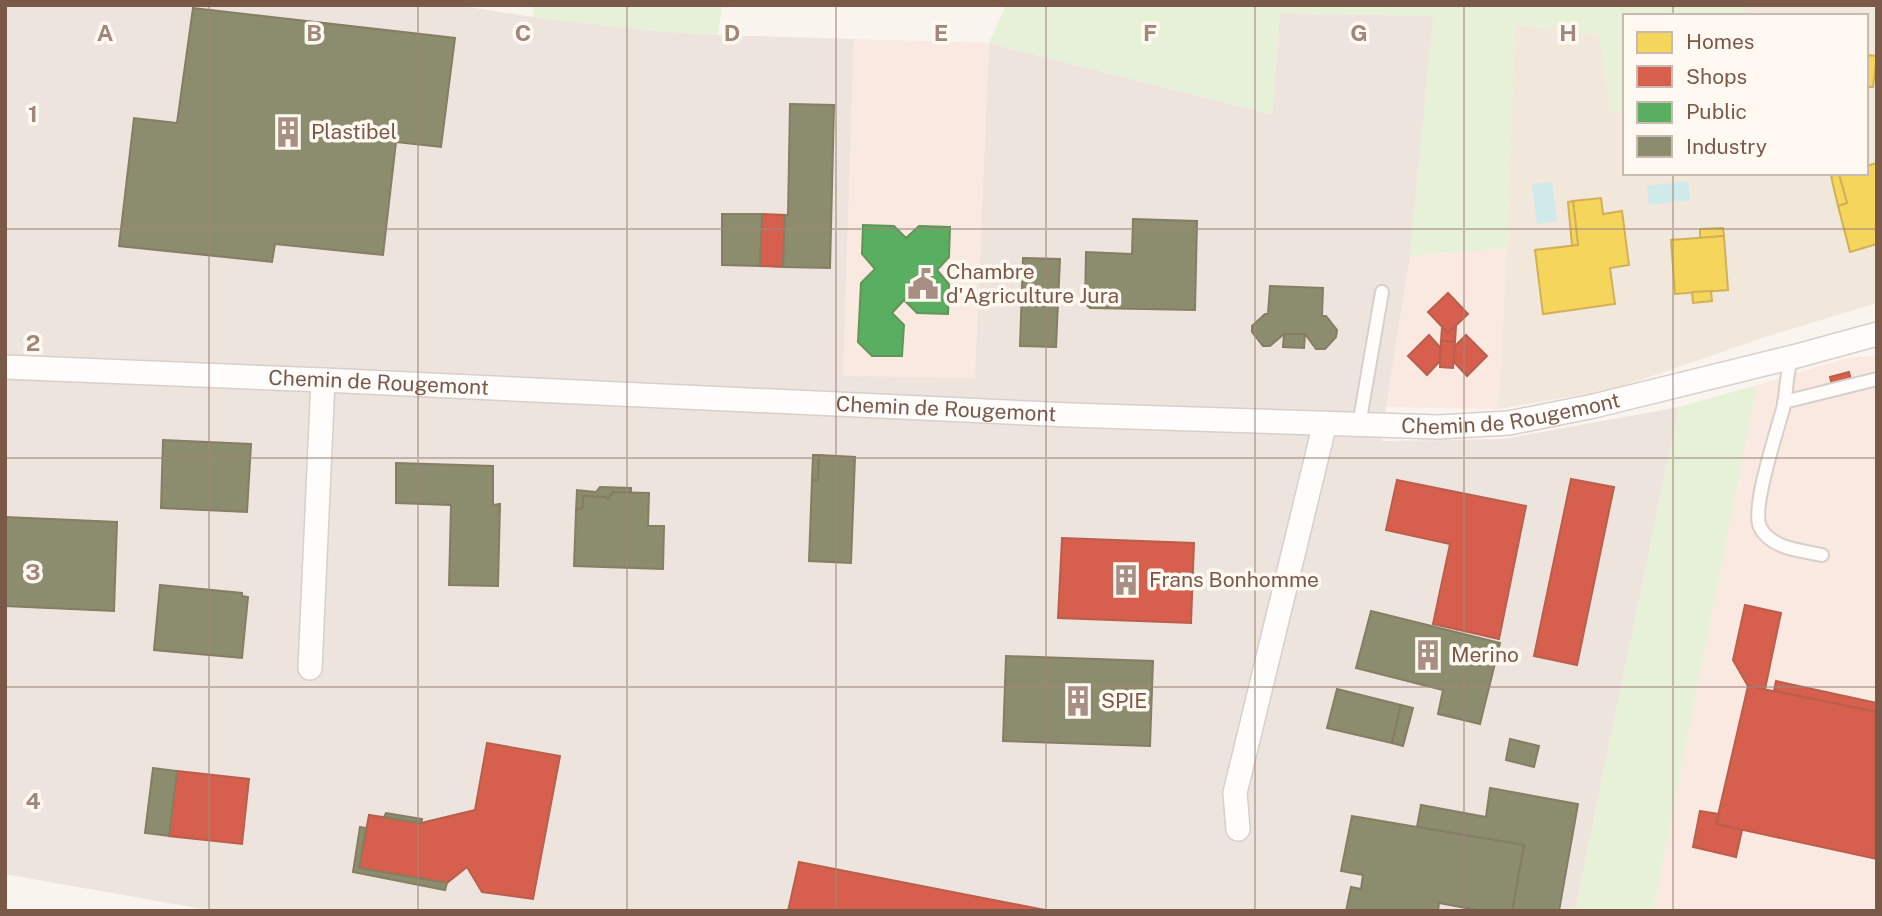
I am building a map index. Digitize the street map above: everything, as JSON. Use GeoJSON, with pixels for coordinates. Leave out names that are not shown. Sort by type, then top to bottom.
{"type":"FeatureCollection","features":[{"type":"Feature","properties":{"kind":"street","name":"Chemin de Rougemont"},"geometry":{"type":"LineString","coordinates":[[5,367],[1020,413],[1438,427],[1509,423],[1594,406],[1877,334]]}},
{"type":"Feature","properties":{"kind":"street"},"geometry":{"type":"LineString","coordinates":[[310,668],[323,380]]}},
{"type":"Feature","properties":{"kind":"street"},"geometry":{"type":"LineString","coordinates":[[1238,829],[1235,793],[1244,750],[1325,423]]}},
{"type":"Feature","properties":{"kind":"lane"},"geometry":{"type":"LineString","coordinates":[[1359,425],[1382,292]]}},
{"type":"Feature","properties":{"kind":"lane"},"geometry":{"type":"LineString","coordinates":[[1793,357],[1787,370],[1784,402],[1759,502],[1760,526],[1775,544],[1822,555]]}},
{"type":"Feature","properties":{"kind":"lane"},"geometry":{"type":"LineString","coordinates":[[1784,402],[1877,379]]}},
{"type":"Feature","properties":{"kind":"shaded area"},"geometry":{"type":"Polygon","coordinates":[[[5,5],[456,5],[655,31],[854,39],[843,376],[975,378],[989,43],[1272,114],[1280,13],[1434,16],[1410,256],[1382,441],[1503,439],[1679,407],[1575,911],[213,911],[5,874],[5,5]]]}},
{"type":"Feature","properties":{"kind":"shaded area"},"geometry":{"type":"Polygon","coordinates":[[[1747,5],[1877,5],[1877,303],[1765,337],[1615,389],[1498,409],[1515,24],[1599,34],[1611,111],[1623,111],[1623,175],[1868,175],[1868,14],[1745,14],[1747,5]]]}},
{"type":"Feature","properties":{"kind":"shaded area"},"geometry":{"type":"Polygon","coordinates":[[[854,39],[989,43],[975,378],[843,377],[854,39]]]}},
{"type":"Feature","properties":{"kind":"shaded area"},"geometry":{"type":"Polygon","coordinates":[[[1507,248],[1498,409],[1386,407],[1410,256],[1507,248]]]}},
{"type":"Feature","properties":{"kind":"shaded area"},"geometry":{"type":"Polygon","coordinates":[[[1877,356],[1877,911],[1653,911],[1757,385],[1848,358],[1877,356]]]}},
{"type":"Feature","properties":{"kind":"green space"},"geometry":{"type":"Polygon","coordinates":[[[534,5],[722,5],[718,35],[655,31],[533,17],[534,5]]]}},
{"type":"Feature","properties":{"kind":"green space"},"geometry":{"type":"Polygon","coordinates":[[[1006,5],[1747,5],[1745,14],[1623,14],[1623,111],[1611,111],[1599,34],[1515,24],[1507,248],[1410,256],[1433,16],[1280,13],[1272,114],[989,43],[1006,5]]]}},
{"type":"Feature","properties":{"kind":"green space"},"geometry":{"type":"Polygon","coordinates":[[[1757,385],[1653,911],[1575,911],[1679,407],[1757,385]]]}},
{"type":"Feature","properties":{"kind":"water"},"geometry":{"type":"Polygon","coordinates":[[[1688,181],[1690,200],[1649,205],[1647,186],[1688,181]]]}},
{"type":"Feature","properties":{"kind":"water"},"geometry":{"type":"Polygon","coordinates":[[[1552,182],[1557,221],[1537,224],[1532,184],[1552,182]]]}},
{"type":"Feature","properties":{"kind":"building: Homes"},"geometry":{"type":"Polygon","coordinates":[[[1868,55],[1877,56],[1873,87],[1868,87],[1868,55]]]}},
{"type":"Feature","properties":{"kind":"building: Homes"},"geometry":{"type":"Polygon","coordinates":[[[1877,163],[1877,244],[1850,252],[1838,206],[1847,203],[1839,175],[1868,175],[1868,165],[1877,163]]]}},
{"type":"Feature","properties":{"kind":"building: Homes"},"geometry":{"type":"Polygon","coordinates":[[[1839,175],[1847,203],[1838,206],[1831,176],[1839,175]]]}},
{"type":"Feature","properties":{"kind":"building: Homes"},"geometry":{"type":"Polygon","coordinates":[[[1601,198],[1603,214],[1622,211],[1629,265],[1610,268],[1615,304],[1543,314],[1535,250],[1578,245],[1573,201],[1601,198]]]}},
{"type":"Feature","properties":{"kind":"building: Homes"},"geometry":{"type":"Polygon","coordinates":[[[1573,201],[1578,245],[1572,245],[1568,202],[1573,201]]]}},
{"type":"Feature","properties":{"kind":"building: Homes"},"geometry":{"type":"Polygon","coordinates":[[[1723,228],[1724,236],[1700,238],[1700,229],[1723,228]]]}},
{"type":"Feature","properties":{"kind":"building: Homes"},"geometry":{"type":"Polygon","coordinates":[[[1724,236],[1728,290],[1675,294],[1671,240],[1724,236]]]}},
{"type":"Feature","properties":{"kind":"building: Homes"},"geometry":{"type":"Polygon","coordinates":[[[1711,291],[1712,301],[1693,303],[1692,292],[1711,291]]]}},
{"type":"Feature","properties":{"kind":"building: Shops"},"geometry":{"type":"Polygon","coordinates":[[[762,214],[785,215],[783,267],[760,266],[762,214]]]}},
{"type":"Feature","properties":{"kind":"building: Shops"},"geometry":{"type":"Polygon","coordinates":[[[1448,293],[1468,314],[1448,333],[1428,312],[1448,293]]]}},
{"type":"Feature","properties":{"kind":"building: Shops"},"geometry":{"type":"Polygon","coordinates":[[[1456,326],[1455,342],[1441,341],[1442,327],[1448,333],[1456,326]]]}},
{"type":"Feature","properties":{"kind":"building: Shops"},"geometry":{"type":"Polygon","coordinates":[[[1429,335],[1441,348],[1440,361],[1427,375],[1408,356],[1429,335]]]}},
{"type":"Feature","properties":{"kind":"building: Shops"},"geometry":{"type":"Polygon","coordinates":[[[1466,335],[1487,356],[1467,376],[1454,362],[1454,347],[1466,335]]]}},
{"type":"Feature","properties":{"kind":"building: Shops"},"geometry":{"type":"Polygon","coordinates":[[[1441,341],[1455,342],[1453,368],[1440,367],[1441,341]]]}},
{"type":"Feature","properties":{"kind":"building: Shops"},"geometry":{"type":"Polygon","coordinates":[[[1849,372],[1852,384],[1833,389],[1830,377],[1849,372]]]}},
{"type":"Feature","properties":{"kind":"building: Shops"},"geometry":{"type":"Polygon","coordinates":[[[1571,479],[1614,487],[1577,665],[1534,656],[1571,479]]]}},
{"type":"Feature","properties":{"kind":"building: Shops"},"geometry":{"type":"Polygon","coordinates":[[[1397,480],[1526,506],[1499,639],[1433,624],[1450,544],[1386,530],[1397,480]]]}},
{"type":"Feature","properties":{"kind":"building: Shops","name":"Frans Bonhomme"},"geometry":{"type":"Polygon","coordinates":[[[1062,538],[1194,543],[1191,623],[1058,618],[1062,538]]]}},
{"type":"Feature","properties":{"kind":"building: Shops"},"geometry":{"type":"Polygon","coordinates":[[[1745,605],[1781,613],[1765,689],[1748,686],[1733,660],[1745,605]]]}},
{"type":"Feature","properties":{"kind":"building: Shops"},"geometry":{"type":"Polygon","coordinates":[[[1776,681],[1877,703],[1877,712],[1774,691],[1776,681]]]}},
{"type":"Feature","properties":{"kind":"building: Shops"},"geometry":{"type":"Polygon","coordinates":[[[1748,686],[1877,712],[1877,859],[1716,824],[1748,686]]]}},
{"type":"Feature","properties":{"kind":"building: Shops"},"geometry":{"type":"Polygon","coordinates":[[[487,743],[560,756],[533,899],[482,892],[467,867],[447,883],[359,868],[369,815],[421,823],[475,810],[487,743]]]}},
{"type":"Feature","properties":{"kind":"building: Shops"},"geometry":{"type":"Polygon","coordinates":[[[177,771],[249,779],[242,844],[169,836],[177,771]]]}},
{"type":"Feature","properties":{"kind":"building: Shops"},"geometry":{"type":"Polygon","coordinates":[[[1700,811],[1719,814],[1716,824],[1742,830],[1736,857],[1693,847],[1700,811]]]}},
{"type":"Feature","properties":{"kind":"building: Shops"},"geometry":{"type":"Polygon","coordinates":[[[799,862],[1050,911],[788,911],[799,862]]]}},
{"type":"Feature","properties":{"kind":"building: Public"},"geometry":{"type":"Polygon","coordinates":[[[863,225],[894,226],[906,238],[919,226],[950,227],[949,257],[937,270],[949,284],[948,314],[917,313],[904,300],[892,313],[904,325],[902,356],[872,356],[858,342],[861,283],[875,269],[862,254],[863,225]]]}},
{"type":"Feature","properties":{"kind":"building: Industry","name":"Plastibel"},"geometry":{"type":"Polygon","coordinates":[[[193,8],[455,38],[441,147],[396,142],[383,255],[275,244],[272,262],[119,246],[134,118],[177,123],[193,8]]]}},
{"type":"Feature","properties":{"kind":"building: Industry"},"geometry":{"type":"Polygon","coordinates":[[[790,104],[834,105],[830,268],[783,267],[785,215],[788,215],[790,104]]]}},
{"type":"Feature","properties":{"kind":"building: Industry"},"geometry":{"type":"Polygon","coordinates":[[[722,214],[762,214],[760,266],[722,265],[722,214]]]}},
{"type":"Feature","properties":{"kind":"building: Industry"},"geometry":{"type":"Polygon","coordinates":[[[1133,219],[1197,221],[1195,310],[1090,308],[1085,303],[1086,252],[1132,254],[1133,219]]]}},
{"type":"Feature","properties":{"kind":"building: Industry"},"geometry":{"type":"Polygon","coordinates":[[[1023,258],[1060,259],[1056,347],[1020,346],[1023,258]]]}},
{"type":"Feature","properties":{"kind":"building: Industry"},"geometry":{"type":"Polygon","coordinates":[[[1270,286],[1323,288],[1322,316],[1326,316],[1337,330],[1336,337],[1325,349],[1316,349],[1305,334],[1284,334],[1270,346],[1263,346],[1252,332],[1252,326],[1268,314],[1270,286]]]}},
{"type":"Feature","properties":{"kind":"building: Industry"},"geometry":{"type":"Polygon","coordinates":[[[1284,334],[1305,334],[1304,348],[1283,347],[1284,334]]]}},
{"type":"Feature","properties":{"kind":"building: Industry"},"geometry":{"type":"Polygon","coordinates":[[[163,440],[251,444],[247,512],[161,508],[163,440]]]}},
{"type":"Feature","properties":{"kind":"building: Industry"},"geometry":{"type":"Polygon","coordinates":[[[813,455],[819,455],[818,480],[812,480],[813,455]]]}},
{"type":"Feature","properties":{"kind":"building: Industry"},"geometry":{"type":"Polygon","coordinates":[[[819,455],[855,457],[851,563],[809,561],[812,480],[818,480],[819,455]]]}},
{"type":"Feature","properties":{"kind":"building: Industry"},"geometry":{"type":"Polygon","coordinates":[[[396,463],[493,466],[493,505],[500,504],[498,586],[449,585],[451,505],[396,503],[396,463]]]}},
{"type":"Feature","properties":{"kind":"building: Industry"},"geometry":{"type":"Polygon","coordinates":[[[600,487],[631,488],[631,493],[613,492],[608,499],[583,496],[583,507],[576,511],[577,490],[596,492],[600,487]]]}},
{"type":"Feature","properties":{"kind":"building: Industry"},"geometry":{"type":"Polygon","coordinates":[[[613,492],[649,493],[648,526],[664,526],[663,569],[574,566],[576,511],[583,507],[583,496],[608,499],[613,492]]]}},
{"type":"Feature","properties":{"kind":"building: Industry"},"geometry":{"type":"Polygon","coordinates":[[[5,517],[117,522],[114,611],[5,606],[5,517]]]}},
{"type":"Feature","properties":{"kind":"building: Industry"},"geometry":{"type":"Polygon","coordinates":[[[160,585],[242,593],[242,596],[248,597],[242,658],[154,650],[160,585]]]}},
{"type":"Feature","properties":{"kind":"building: Industry","name":"Merino"},"geometry":{"type":"Polygon","coordinates":[[[1371,611],[1500,643],[1480,724],[1438,714],[1443,690],[1356,668],[1371,611]]]}},
{"type":"Feature","properties":{"kind":"building: Industry","name":"SPIE"},"geometry":{"type":"Polygon","coordinates":[[[1006,656],[1153,661],[1150,746],[1003,741],[1006,656]]]}},
{"type":"Feature","properties":{"kind":"building: Industry"},"geometry":{"type":"Polygon","coordinates":[[[1337,689],[1401,705],[1392,743],[1327,728],[1337,689]]]}},
{"type":"Feature","properties":{"kind":"building: Industry"},"geometry":{"type":"Polygon","coordinates":[[[1401,705],[1413,708],[1403,746],[1392,743],[1401,705]]]}},
{"type":"Feature","properties":{"kind":"building: Industry"},"geometry":{"type":"Polygon","coordinates":[[[1510,739],[1539,746],[1534,767],[1506,760],[1510,739]]]}},
{"type":"Feature","properties":{"kind":"building: Industry"},"geometry":{"type":"Polygon","coordinates":[[[153,768],[177,771],[169,836],[145,833],[153,768]]]}},
{"type":"Feature","properties":{"kind":"building: Industry"},"geometry":{"type":"Polygon","coordinates":[[[1490,788],[1578,804],[1559,911],[1512,911],[1524,845],[1417,827],[1421,805],[1486,817],[1490,788]]]}},
{"type":"Feature","properties":{"kind":"building: Industry"},"geometry":{"type":"Polygon","coordinates":[[[386,813],[422,819],[421,823],[384,817],[386,813]]]}},
{"type":"Feature","properties":{"kind":"building: Industry"},"geometry":{"type":"Polygon","coordinates":[[[1352,816],[1524,845],[1512,911],[1482,911],[1439,903],[1438,911],[1346,911],[1351,887],[1361,889],[1363,875],[1341,871],[1352,816]]]}},
{"type":"Feature","properties":{"kind":"building: Industry"},"geometry":{"type":"Polygon","coordinates":[[[360,827],[366,828],[359,868],[447,883],[445,890],[353,872],[360,827]]]}},
{"type":"Feature","properties":{"kind":"place","name":"Plastibel"},"geometry":{"type":"Point","coordinates":[288,132]}},
{"type":"Feature","properties":{"kind":"place","name":"Chambre d'Agriculture Jura"},"geometry":{"type":"Point","coordinates":[923,284]}},
{"type":"Feature","properties":{"kind":"place","name":"Frans Bonhomme"},"geometry":{"type":"Point","coordinates":[1126,580]}},
{"type":"Feature","properties":{"kind":"place","name":"Merino"},"geometry":{"type":"Point","coordinates":[1428,655]}},
{"type":"Feature","properties":{"kind":"place","name":"SPIE"},"geometry":{"type":"Point","coordinates":[1078,701]}}]}
